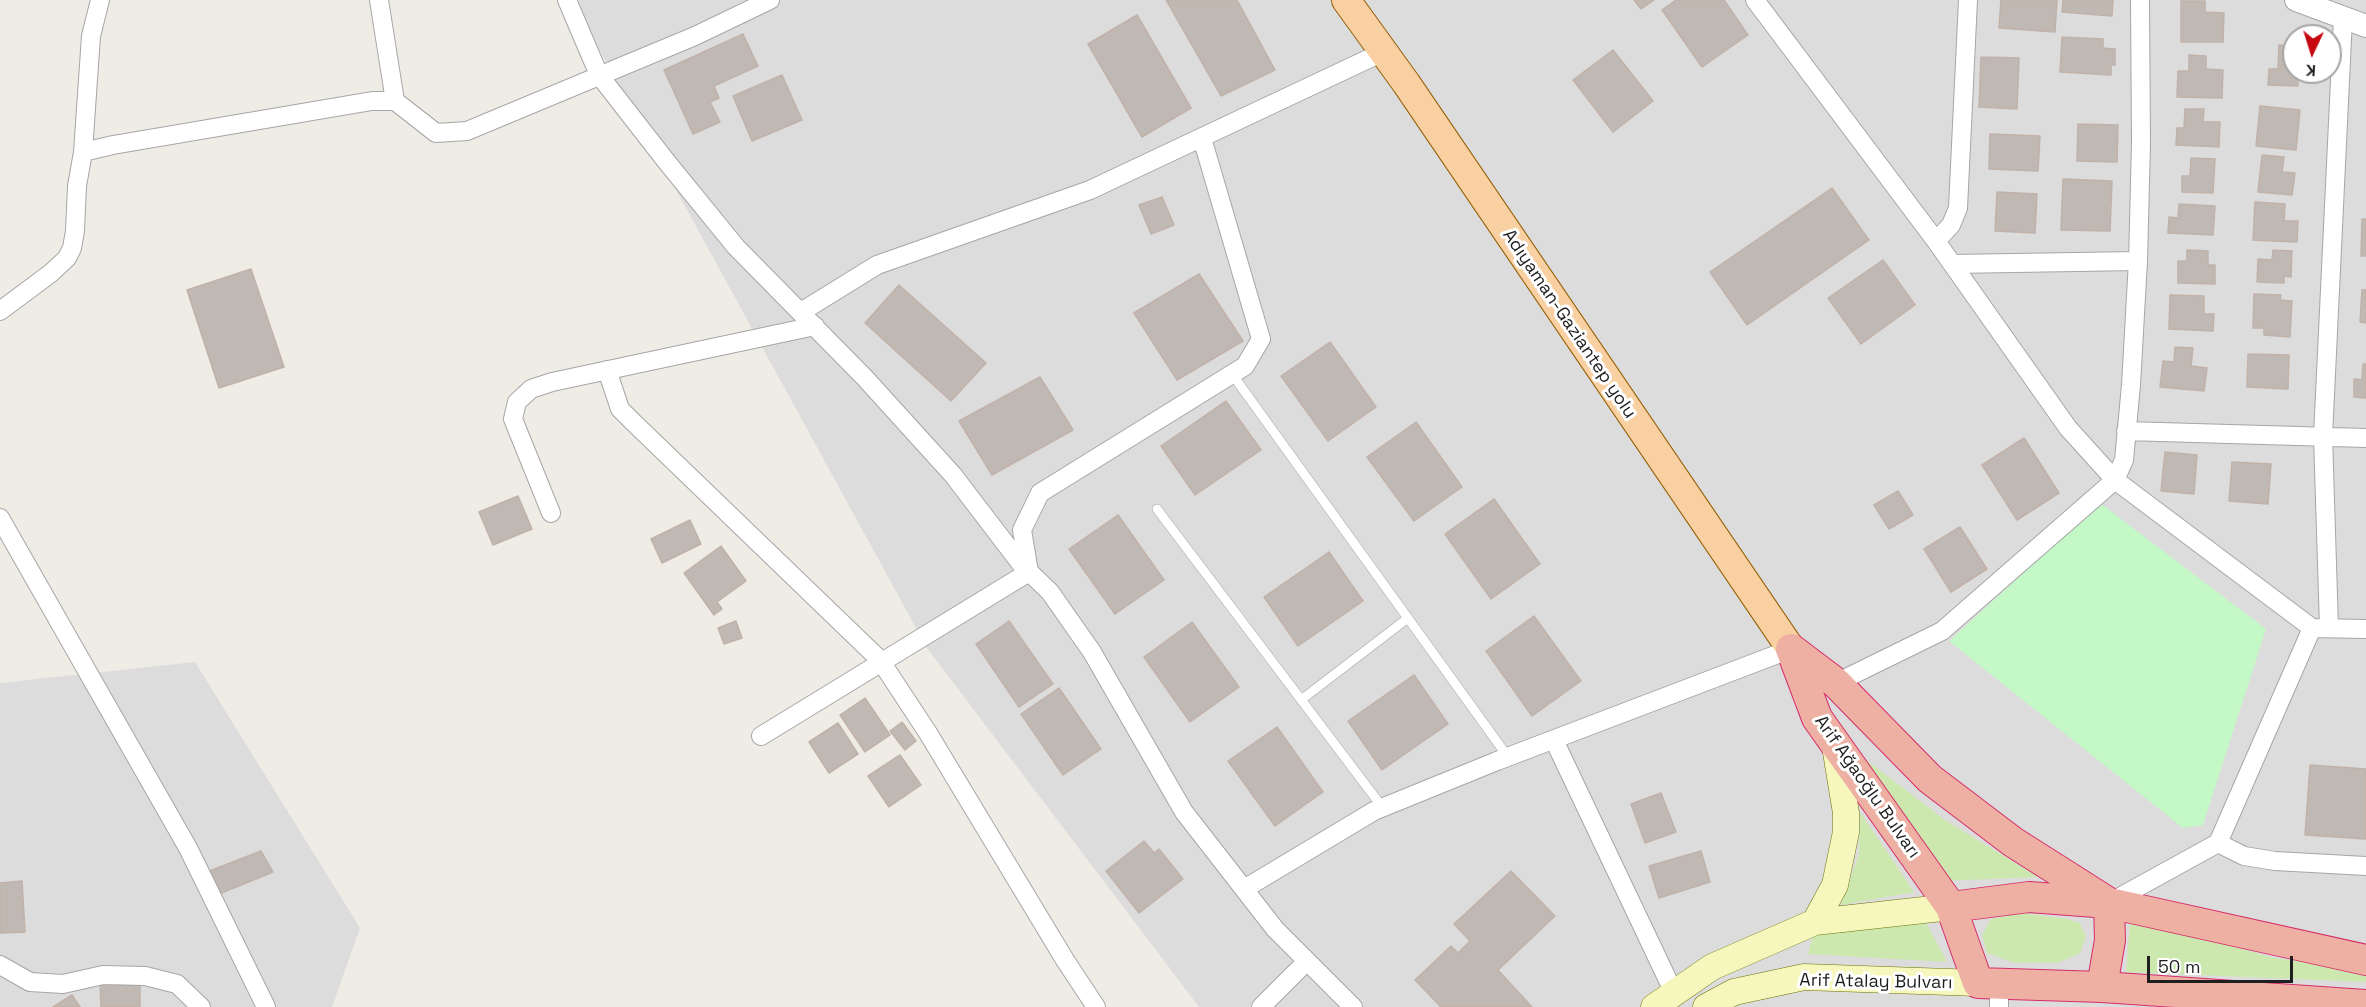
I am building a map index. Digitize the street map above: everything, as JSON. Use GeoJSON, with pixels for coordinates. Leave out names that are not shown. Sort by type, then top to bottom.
{"type":"FeatureCollection","features":[{"type":"Feature","properties":{"kind":"highway","name":"Arif Ağaoğlu Bulvarı"},"geometry":{"type":"LineString","coordinates":[[1791,649],[1836,683],[1930,779],[2013,842],[2109,903],[2366,960]]}},
{"type":"Feature","properties":{"kind":"highway","name":"Arif Ağaoğlu Bulvarı"},"geometry":{"type":"LineString","coordinates":[[1791,649],[1817,718],[1951,907],[1992,992]]}},
{"type":"Feature","properties":{"kind":"highway"},"geometry":{"type":"LineString","coordinates":[[1951,907],[2029,897],[2109,903],[2110,940],[2102,987]]}},
{"type":"Feature","properties":{"kind":"highway"},"geometry":{"type":"LineString","coordinates":[[1992,992],[2102,987],[2366,1005]]}},
{"type":"Feature","properties":{"kind":"main road","name":"Adıyaman-Gaziantep yolu"},"geometry":{"type":"LineString","coordinates":[[1346,0],[1791,649]]}},
{"type":"Feature","properties":{"kind":"main road"},"geometry":{"type":"LineString","coordinates":[[1815,922],[1835,885],[1846,832],[1846,813],[1835,746]]}},
{"type":"Feature","properties":{"kind":"main road"},"geometry":{"type":"LineString","coordinates":[[1664,1000],[1712,967],[1815,922],[1951,907]]}},
{"type":"Feature","properties":{"kind":"main road","name":"Arif Atalay Bulvarı"},"geometry":{"type":"LineString","coordinates":[[1706,1007],[1734,992],[1804,977],[1992,992]]}},
{"type":"Feature","properties":{"kind":"street"},"geometry":{"type":"LineString","coordinates":[[0,311],[51,273],[67,258],[72,248],[77,186],[83,152],[91,36],[100,0]]}},
{"type":"Feature","properties":{"kind":"street"},"geometry":{"type":"LineString","coordinates":[[379,0],[395,101]]}},
{"type":"Feature","properties":{"kind":"street"},"geometry":{"type":"LineString","coordinates":[[567,0],[599,75],[704,210],[736,247],[865,378],[952,475],[1029,572],[1050,592],[1092,652],[1184,812],[1275,929],[1353,1007]]}},
{"type":"Feature","properties":{"kind":"street"},"geometry":{"type":"LineString","coordinates":[[83,152],[113,144],[360,103],[395,101],[436,132],[451,134],[467,131],[695,36],[770,0]]}},
{"type":"Feature","properties":{"kind":"street"},"geometry":{"type":"LineString","coordinates":[[1755,0],[1936,241],[2068,428],[2115,480],[2320,628],[2366,629]]}},
{"type":"Feature","properties":{"kind":"street"},"geometry":{"type":"LineString","coordinates":[[1936,241],[1951,225],[1958,208],[1968,0]]}},
{"type":"Feature","properties":{"kind":"street"},"geometry":{"type":"LineString","coordinates":[[1836,683],[1942,631],[2115,480],[2124,460],[2138,261],[2141,142],[2140,0]]}},
{"type":"Feature","properties":{"kind":"street"},"geometry":{"type":"LineString","coordinates":[[2296,0],[2366,26]]}},
{"type":"Feature","properties":{"kind":"street"},"geometry":{"type":"LineString","coordinates":[[2109,903],[2218,843],[2320,628],[2323,436],[2343,18]]}},
{"type":"Feature","properties":{"kind":"street"},"geometry":{"type":"LineString","coordinates":[[801,312],[877,264],[1090,190],[1383,52]]}},
{"type":"Feature","properties":{"kind":"street"},"geometry":{"type":"LineString","coordinates":[[1029,572],[1022,530],[1040,493],[1245,366],[1261,339],[1202,138]]}},
{"type":"Feature","properties":{"kind":"street"},"geometry":{"type":"LineString","coordinates":[[1952,264],[2138,261]]}},
{"type":"Feature","properties":{"kind":"street"},"geometry":{"type":"LineString","coordinates":[[551,513],[513,419],[517,402],[531,389],[552,382],[815,326]]}},
{"type":"Feature","properties":{"kind":"street"},"geometry":{"type":"LineString","coordinates":[[607,370],[620,409],[633,423],[880,660],[928,733],[1065,960],[1096,1007]]}},
{"type":"Feature","properties":{"kind":"street"},"geometry":{"type":"LineString","coordinates":[[2127,431],[2366,438]]}},
{"type":"Feature","properties":{"kind":"street"},"geometry":{"type":"LineString","coordinates":[[0,518],[188,848],[267,1007]]}},
{"type":"Feature","properties":{"kind":"street"},"geometry":{"type":"LineString","coordinates":[[761,736],[880,660],[1029,572]]}},
{"type":"Feature","properties":{"kind":"street"},"geometry":{"type":"LineString","coordinates":[[1244,889],[1317,844],[1383,808],[1508,757],[1791,649]]}},
{"type":"Feature","properties":{"kind":"street"},"geometry":{"type":"LineString","coordinates":[[1554,740],[1664,1000]]}},
{"type":"Feature","properties":{"kind":"street"},"geometry":{"type":"LineString","coordinates":[[2218,843],[2244,856],[2275,861],[2366,866]]}},
{"type":"Feature","properties":{"kind":"street"},"geometry":{"type":"LineString","coordinates":[[1261,1007],[1307,961]]}},
{"type":"Feature","properties":{"kind":"street"},"geometry":{"type":"LineString","coordinates":[[0,965],[30,982],[63,984],[103,975],[145,976],[177,984],[201,1007]]}},
{"type":"Feature","properties":{"kind":"lane"},"geometry":{"type":"LineString","coordinates":[[1232,374],[1508,757]]}},
{"type":"Feature","properties":{"kind":"lane"},"geometry":{"type":"LineString","coordinates":[[1156,509],[1383,808]]}},
{"type":"Feature","properties":{"kind":"lane"},"geometry":{"type":"LineString","coordinates":[[1301,700],[1408,618]]}},
{"type":"Feature","properties":{"kind":"shaded area"},"geometry":{"type":"Polygon","coordinates":[[[572,0],[2366,0],[2366,1007],[1199,1007],[927,648],[572,0]]]}},
{"type":"Feature","properties":{"kind":"shaded area"},"geometry":{"type":"Polygon","coordinates":[[[195,662],[360,928],[332,1007],[0,1007],[0,683],[195,662]]]}},
{"type":"Feature","properties":{"kind":"green space"},"geometry":{"type":"Polygon","coordinates":[[[2100,503],[2266,629],[2203,825],[2183,828],[1949,641],[2100,503]]]}},
{"type":"Feature","properties":{"kind":"green space"},"geometry":{"type":"Polygon","coordinates":[[[1857,753],[1945,820],[2038,877],[1940,881],[1857,753]]]}},
{"type":"Feature","properties":{"kind":"green space"},"geometry":{"type":"Polygon","coordinates":[[[1860,812],[1914,892],[1841,905],[1859,855],[1860,812]]]}},
{"type":"Feature","properties":{"kind":"green space"},"geometry":{"type":"Polygon","coordinates":[[[2023,913],[2080,923],[2086,937],[2080,953],[2057,963],[2015,963],[1987,953],[1982,935],[1991,919],[2023,913]]]}},
{"type":"Feature","properties":{"kind":"green space"},"geometry":{"type":"Polygon","coordinates":[[[1922,915],[1947,962],[1808,954],[1813,935],[1922,915]]]}},
{"type":"Feature","properties":{"kind":"green space"},"geometry":{"type":"Polygon","coordinates":[[[2130,923],[2166,927],[2274,958],[2366,970],[2366,982],[2126,972],[2130,923]]]}},
{"type":"Feature","properties":{"kind":"building"},"geometry":{"type":"Polygon","coordinates":[[[1166,0],[1237,0],[1275,70],[1221,96],[1166,0]]]}},
{"type":"Feature","properties":{"kind":"building"},"geometry":{"type":"Polygon","coordinates":[[[1634,0],[1654,0],[1641,9],[1634,0]]]}},
{"type":"Feature","properties":{"kind":"building"},"geometry":{"type":"Polygon","coordinates":[[[1676,0],[1724,0],[1748,35],[1702,67],[1662,10],[1676,0]]]}},
{"type":"Feature","properties":{"kind":"building"},"geometry":{"type":"Polygon","coordinates":[[[2001,0],[2057,0],[2055,32],[1999,28],[2001,0]]]}},
{"type":"Feature","properties":{"kind":"building"},"geometry":{"type":"Polygon","coordinates":[[[2063,0],[2113,0],[2112,16],[2062,12],[2063,0]]]}},
{"type":"Feature","properties":{"kind":"building"},"geometry":{"type":"Polygon","coordinates":[[[2181,1],[2205,1],[2205,12],[2224,13],[2223,42],[2181,42],[2181,1]]]}},
{"type":"Feature","properties":{"kind":"building"},"geometry":{"type":"Polygon","coordinates":[[[1137,15],[1191,108],[1142,137],[1088,44],[1137,15]]]}},
{"type":"Feature","properties":{"kind":"building"},"geometry":{"type":"Polygon","coordinates":[[[743,34],[758,66],[714,86],[719,98],[710,102],[720,122],[693,134],[664,70],[743,34]]]}},
{"type":"Feature","properties":{"kind":"building"},"geometry":{"type":"Polygon","coordinates":[[[2062,37],[2103,39],[2103,48],[2115,49],[2115,65],[2111,65],[2111,75],[2060,72],[2062,37]]]}},
{"type":"Feature","properties":{"kind":"building"},"geometry":{"type":"Polygon","coordinates":[[[2279,45],[2282,45],[2282,84],[2298,84],[2298,86],[2268,85],[2269,69],[2278,69],[2279,45]]]}},
{"type":"Feature","properties":{"kind":"building"},"geometry":{"type":"Polygon","coordinates":[[[1613,50],[1653,101],[1613,132],[1573,80],[1613,50]]]}},
{"type":"Feature","properties":{"kind":"building"},"geometry":{"type":"Polygon","coordinates":[[[2189,55],[2206,56],[2206,69],[2223,70],[2222,98],[2177,97],[2178,71],[2189,71],[2189,55]]]}},
{"type":"Feature","properties":{"kind":"building"},"geometry":{"type":"Polygon","coordinates":[[[1981,57],[2019,58],[2017,109],[1979,107],[1981,57]]]}},
{"type":"Feature","properties":{"kind":"building"},"geometry":{"type":"Polygon","coordinates":[[[782,75],[802,120],[752,141],[733,96],[782,75]]]}},
{"type":"Feature","properties":{"kind":"building"},"geometry":{"type":"Polygon","coordinates":[[[2260,106],[2300,110],[2296,150],[2256,146],[2260,106]]]}},
{"type":"Feature","properties":{"kind":"building"},"geometry":{"type":"Polygon","coordinates":[[[2185,109],[2204,109],[2203,122],[2220,122],[2219,147],[2176,145],[2177,128],[2184,128],[2185,109]]]}},
{"type":"Feature","properties":{"kind":"building"},"geometry":{"type":"Polygon","coordinates":[[[2078,124],[2118,125],[2117,162],[2077,161],[2078,124]]]}},
{"type":"Feature","properties":{"kind":"building"},"geometry":{"type":"Polygon","coordinates":[[[1990,134],[2040,136],[2038,171],[1989,169],[1990,134]]]}},
{"type":"Feature","properties":{"kind":"building"},"geometry":{"type":"Polygon","coordinates":[[[2262,155],[2284,157],[2282,172],[2295,173],[2292,195],[2258,192],[2262,155]]]}},
{"type":"Feature","properties":{"kind":"building"},"geometry":{"type":"Polygon","coordinates":[[[2191,158],[2215,159],[2213,193],[2182,192],[2182,176],[2190,176],[2191,158]]]}},
{"type":"Feature","properties":{"kind":"building"},"geometry":{"type":"Polygon","coordinates":[[[2063,179],[2112,181],[2110,231],[2061,230],[2063,179]]]}},
{"type":"Feature","properties":{"kind":"building"},"geometry":{"type":"Polygon","coordinates":[[[1832,188],[1869,240],[1747,325],[1710,272],[1832,188]]]}},
{"type":"Feature","properties":{"kind":"building"},"geometry":{"type":"Polygon","coordinates":[[[1997,192],[2037,194],[2035,233],[1995,231],[1997,192]]]}},
{"type":"Feature","properties":{"kind":"building"},"geometry":{"type":"Polygon","coordinates":[[[1162,197],[1174,225],[1151,234],[1139,205],[1162,197]]]}},
{"type":"Feature","properties":{"kind":"building"},"geometry":{"type":"Polygon","coordinates":[[[2255,202],[2285,204],[2284,221],[2298,221],[2297,242],[2253,240],[2255,202]]]}},
{"type":"Feature","properties":{"kind":"building"},"geometry":{"type":"Polygon","coordinates":[[[2179,204],[2215,206],[2213,235],[2168,233],[2169,217],[2178,218],[2179,204]]]}},
{"type":"Feature","properties":{"kind":"building"},"geometry":{"type":"Polygon","coordinates":[[[2362,219],[2366,219],[2366,256],[2361,256],[2362,219]]]}},
{"type":"Feature","properties":{"kind":"building"},"geometry":{"type":"Polygon","coordinates":[[[2187,250],[2208,251],[2208,265],[2215,265],[2215,284],[2178,283],[2178,261],[2187,261],[2187,250]]]}},
{"type":"Feature","properties":{"kind":"building"},"geometry":{"type":"Polygon","coordinates":[[[2273,250],[2292,251],[2291,277],[2284,276],[2284,283],[2257,282],[2258,259],[2272,260],[2273,250]]]}},
{"type":"Feature","properties":{"kind":"building"},"geometry":{"type":"Polygon","coordinates":[[[1883,260],[1915,305],[1861,344],[1828,298],[1883,260]]]}},
{"type":"Feature","properties":{"kind":"building"},"geometry":{"type":"Polygon","coordinates":[[[251,269],[284,367],[219,388],[187,290],[251,269]]]}},
{"type":"Feature","properties":{"kind":"building"},"geometry":{"type":"Polygon","coordinates":[[[1199,274],[1243,341],[1177,380],[1134,313],[1199,274]]]}},
{"type":"Feature","properties":{"kind":"building"},"geometry":{"type":"Polygon","coordinates":[[[899,285],[986,363],[951,401],[865,323],[899,285]]]}},
{"type":"Feature","properties":{"kind":"building"},"geometry":{"type":"Polygon","coordinates":[[[2362,290],[2366,290],[2366,323],[2360,322],[2362,290]]]}},
{"type":"Feature","properties":{"kind":"building"},"geometry":{"type":"Polygon","coordinates":[[[2254,294],[2281,295],[2280,300],[2292,301],[2290,337],[2264,335],[2264,328],[2253,328],[2254,294]]]}},
{"type":"Feature","properties":{"kind":"building"},"geometry":{"type":"Polygon","coordinates":[[[2170,295],[2204,296],[2204,314],[2214,314],[2213,331],[2169,329],[2170,295]]]}},
{"type":"Feature","properties":{"kind":"building"},"geometry":{"type":"Polygon","coordinates":[[[1330,342],[1376,407],[1328,441],[1281,376],[1330,342]]]}},
{"type":"Feature","properties":{"kind":"building"},"geometry":{"type":"Polygon","coordinates":[[[2175,347],[2193,348],[2191,366],[2207,368],[2204,391],[2160,387],[2163,361],[2174,362],[2175,347]]]}},
{"type":"Feature","properties":{"kind":"building"},"geometry":{"type":"Polygon","coordinates":[[[2248,354],[2289,355],[2288,389],[2247,387],[2248,354]]]}},
{"type":"Feature","properties":{"kind":"building"},"geometry":{"type":"Polygon","coordinates":[[[2363,364],[2366,364],[2366,398],[2354,397],[2354,379],[2362,380],[2363,364]]]}},
{"type":"Feature","properties":{"kind":"building"},"geometry":{"type":"Polygon","coordinates":[[[1040,377],[1073,430],[992,475],[959,421],[1040,377]]]}},
{"type":"Feature","properties":{"kind":"building"},"geometry":{"type":"Polygon","coordinates":[[[1226,401],[1261,450],[1195,495],[1161,446],[1226,401]]]}},
{"type":"Feature","properties":{"kind":"building"},"geometry":{"type":"Polygon","coordinates":[[[1416,422],[1462,487],[1414,521],[1367,457],[1416,422]]]}},
{"type":"Feature","properties":{"kind":"building"},"geometry":{"type":"Polygon","coordinates":[[[2024,438],[2059,493],[2017,520],[1982,465],[2024,438]]]}},
{"type":"Feature","properties":{"kind":"building"},"geometry":{"type":"Polygon","coordinates":[[[2165,452],[2197,455],[2194,494],[2161,491],[2165,452]]]}},
{"type":"Feature","properties":{"kind":"building"},"geometry":{"type":"Polygon","coordinates":[[[2232,462],[2271,464],[2268,504],[2229,501],[2232,462]]]}},
{"type":"Feature","properties":{"kind":"building"},"geometry":{"type":"Polygon","coordinates":[[[1898,491],[1913,515],[1889,529],[1874,505],[1898,491]]]}},
{"type":"Feature","properties":{"kind":"building"},"geometry":{"type":"Polygon","coordinates":[[[518,496],[532,529],[493,545],[479,512],[518,496]]]}},
{"type":"Feature","properties":{"kind":"building"},"geometry":{"type":"Polygon","coordinates":[[[1494,499],[1540,564],[1491,599],[1445,534],[1494,499]]]}},
{"type":"Feature","properties":{"kind":"building"},"geometry":{"type":"Polygon","coordinates":[[[1118,515],[1164,580],[1115,614],[1069,549],[1118,515]]]}},
{"type":"Feature","properties":{"kind":"building"},"geometry":{"type":"Polygon","coordinates":[[[690,520],[701,544],[662,563],[651,539],[690,520]]]}},
{"type":"Feature","properties":{"kind":"building"},"geometry":{"type":"Polygon","coordinates":[[[1960,527],[1987,569],[1951,592],[1924,549],[1960,527]]]}},
{"type":"Feature","properties":{"kind":"building"},"geometry":{"type":"Polygon","coordinates":[[[721,546],[746,581],[717,602],[722,609],[714,615],[684,573],[721,546]]]}},
{"type":"Feature","properties":{"kind":"building"},"geometry":{"type":"Polygon","coordinates":[[[1329,552],[1363,601],[1298,646],[1264,597],[1329,552]]]}},
{"type":"Feature","properties":{"kind":"building"},"geometry":{"type":"Polygon","coordinates":[[[1534,616],[1581,681],[1532,716],[1486,651],[1534,616]]]}},
{"type":"Feature","properties":{"kind":"building"},"geometry":{"type":"Polygon","coordinates":[[[736,621],[742,638],[724,644],[718,628],[736,621]]]}},
{"type":"Feature","properties":{"kind":"building"},"geometry":{"type":"Polygon","coordinates":[[[1009,621],[1053,684],[1019,707],[976,644],[1009,621]]]}},
{"type":"Feature","properties":{"kind":"building"},"geometry":{"type":"Polygon","coordinates":[[[1192,622],[1239,687],[1190,722],[1144,657],[1192,622]]]}},
{"type":"Feature","properties":{"kind":"building"},"geometry":{"type":"Polygon","coordinates":[[[1414,675],[1448,724],[1382,770],[1348,721],[1414,675]]]}},
{"type":"Feature","properties":{"kind":"building"},"geometry":{"type":"Polygon","coordinates":[[[1059,688],[1101,749],[1063,775],[1021,714],[1059,688]]]}},
{"type":"Feature","properties":{"kind":"building"},"geometry":{"type":"Polygon","coordinates":[[[865,698],[890,735],[865,752],[840,715],[865,698]]]}},
{"type":"Feature","properties":{"kind":"building"},"geometry":{"type":"Polygon","coordinates":[[[902,722],[916,741],[905,750],[890,731],[902,722]]]}},
{"type":"Feature","properties":{"kind":"building"},"geometry":{"type":"Polygon","coordinates":[[[838,723],[858,754],[829,773],[809,742],[838,723]]]}},
{"type":"Feature","properties":{"kind":"building"},"geometry":{"type":"Polygon","coordinates":[[[1277,727],[1323,792],[1275,826],[1228,761],[1277,727]]]}},
{"type":"Feature","properties":{"kind":"building"},"geometry":{"type":"Polygon","coordinates":[[[900,755],[921,785],[889,807],[868,776],[900,755]]]}},
{"type":"Feature","properties":{"kind":"building"},"geometry":{"type":"Polygon","coordinates":[[[2310,765],[2366,769],[2366,839],[2305,835],[2310,765]]]}},
{"type":"Feature","properties":{"kind":"building"},"geometry":{"type":"Polygon","coordinates":[[[1661,793],[1676,832],[1645,843],[1631,804],[1661,793]]]}},
{"type":"Feature","properties":{"kind":"building"},"geometry":{"type":"Polygon","coordinates":[[[1144,841],[1154,853],[1159,849],[1183,879],[1139,913],[1106,871],[1144,841]]]}},
{"type":"Feature","properties":{"kind":"building"},"geometry":{"type":"Polygon","coordinates":[[[261,851],[273,872],[219,894],[207,872],[261,851]]]}},
{"type":"Feature","properties":{"kind":"building"},"geometry":{"type":"Polygon","coordinates":[[[1701,851],[1710,882],[1659,898],[1649,866],[1701,851]]]}},
{"type":"Feature","properties":{"kind":"building"},"geometry":{"type":"Polygon","coordinates":[[[1511,871],[1555,916],[1498,970],[1532,1007],[1441,1007],[1415,980],[1451,946],[1458,953],[1470,941],[1454,924],[1511,871]]]}},
{"type":"Feature","properties":{"kind":"building"},"geometry":{"type":"Polygon","coordinates":[[[22,881],[25,932],[0,933],[0,883],[22,881]]]}},
{"type":"Feature","properties":{"kind":"building"},"geometry":{"type":"Polygon","coordinates":[[[140,980],[140,1007],[101,1007],[100,981],[140,980]]]}},
{"type":"Feature","properties":{"kind":"building"},"geometry":{"type":"Polygon","coordinates":[[[72,995],[80,1007],[53,1007],[72,995]]]}}]}
